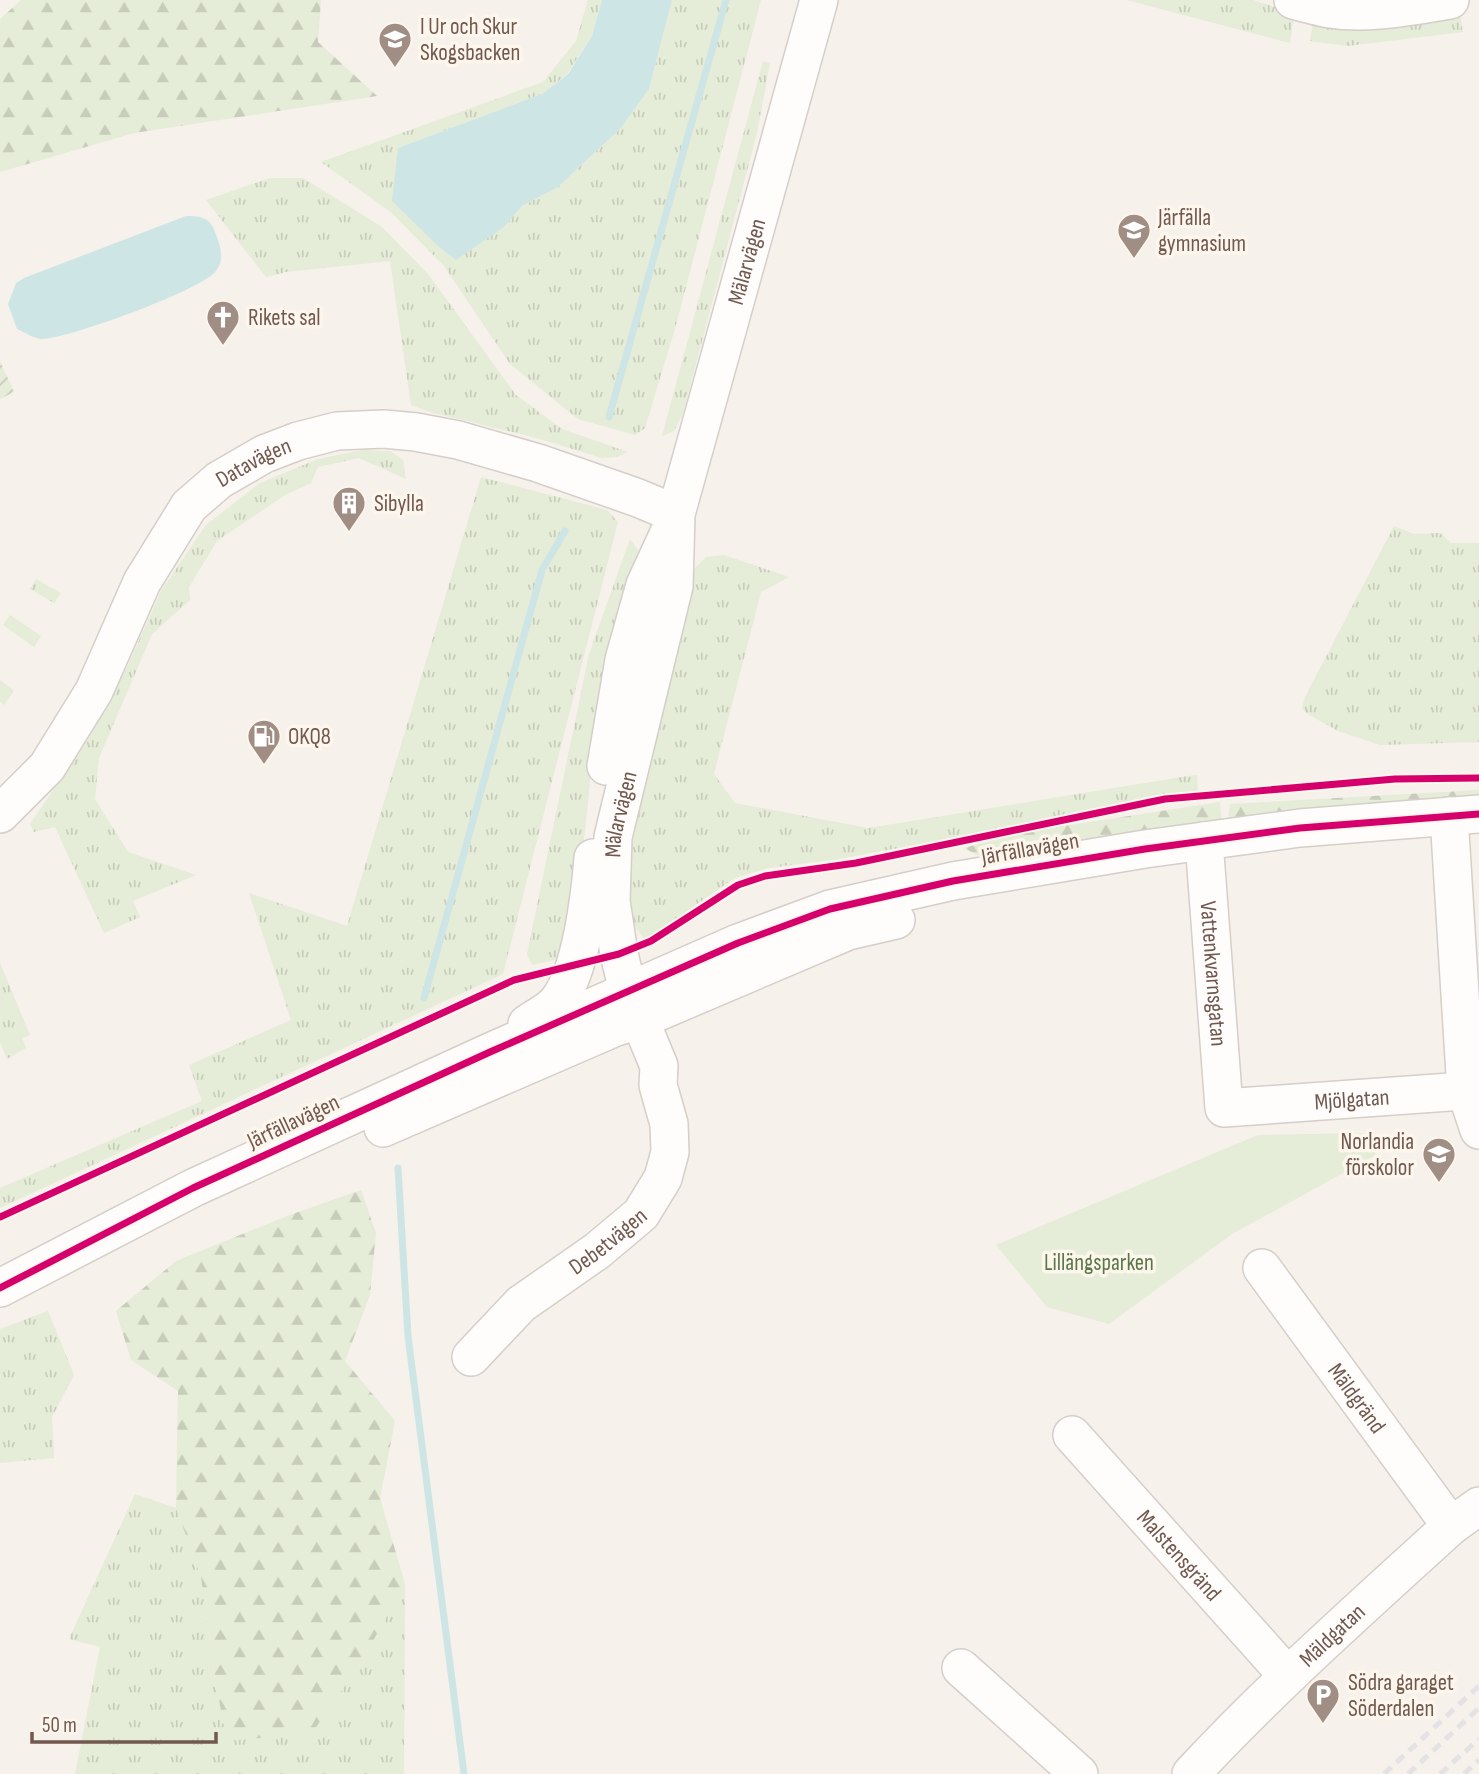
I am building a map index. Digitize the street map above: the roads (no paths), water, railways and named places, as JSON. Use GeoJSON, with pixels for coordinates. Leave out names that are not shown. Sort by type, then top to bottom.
{"type":"FeatureCollection","features":[{"type":"Feature","properties":{"kind":"street","name":"Mälarvägen"},"geometry":{"type":"LineString","coordinates":[[738,943],[666,957],[652,955],[637,947],[601,893],[595,832],[624,660],[645,585],[675,519],[819,0]]}},
{"type":"Feature","properties":{"kind":"street"},"geometry":{"type":"LineString","coordinates":[[1293,0],[1345,10],[1398,9],[1450,0]]}},
{"type":"Feature","properties":{"kind":"street","name":"Datavägen"},"geometry":{"type":"LineString","coordinates":[[0,814],[47,767],[94,691],[142,582],[189,506],[219,480],[264,454],[298,441],[337,431],[384,429],[416,432],[458,440],[538,463],[638,498],[675,519]]}},
{"type":"Feature","properties":{"kind":"street"},"geometry":{"type":"LineString","coordinates":[[1464,827],[1472,1091],[1479,1130]]}},
{"type":"Feature","properties":{"kind":"street","name":"Järfällavägen"},"geometry":{"type":"LineString","coordinates":[[38,1269],[201,1208],[622,1009],[738,943],[830,909],[953,881],[1205,850],[1306,847],[1464,827]]}},
{"type":"Feature","properties":{"kind":"street","name":"Järfällavägen"},"geometry":{"type":"LineString","coordinates":[[0,1288],[193,1188],[490,1052],[848,931],[1205,850]]}},
{"type":"Feature","properties":{"kind":"street","name":"Vattenkvarnsgatan"},"geometry":{"type":"LineString","coordinates":[[1205,850],[1224,1108]]}},
{"type":"Feature","properties":{"kind":"street"},"geometry":{"type":"LineString","coordinates":[[601,893],[596,960],[622,1009]]}},
{"type":"Feature","properties":{"kind":"street","name":"Järfällavägen"},"geometry":{"type":"LineString","coordinates":[[490,1052],[558,1002],[576,965],[601,893]]}},
{"type":"Feature","properties":{"kind":"street","name":"Debetvägen"},"geometry":{"type":"LineString","coordinates":[[471,1357],[521,1304],[597,1251],[641,1214],[663,1178],[670,1152],[668,1124],[658,1085],[659,1066],[622,1009]]}},
{"type":"Feature","properties":{"kind":"street","name":"Mjölgatan"},"geometry":{"type":"LineString","coordinates":[[1224,1108],[1472,1091]]}},
{"type":"Feature","properties":{"kind":"street","name":"Mäldgränd"},"geometry":{"type":"LineString","coordinates":[[1262,1268],[1465,1516]]}},
{"type":"Feature","properties":{"kind":"street","name":"Malstensgränd"},"geometry":{"type":"LineString","coordinates":[[1072,1435],[1287,1675]]}},
{"type":"Feature","properties":{"kind":"street","name":"Mäldgatan"},"geometry":{"type":"LineString","coordinates":[[1191,1774],[1287,1675],[1465,1516]]}},
{"type":"Feature","properties":{"kind":"street"},"geometry":{"type":"LineString","coordinates":[[961,1668],[1079,1774]]}},
{"type":"Feature","properties":{"kind":"waterway"},"geometry":{"type":"LineString","coordinates":[[609,417],[726,0]]}},
{"type":"Feature","properties":{"kind":"waterway"},"geometry":{"type":"LineString","coordinates":[[424,998],[542,570],[565,531]]}},
{"type":"Feature","properties":{"kind":"waterway"},"geometry":{"type":"LineString","coordinates":[[398,1168],[408,1336],[464,1774]]}},
{"type":"Feature","properties":{"kind":"railway"},"geometry":{"type":"LineString","coordinates":[[1384,1774],[1479,1686]]}},
{"type":"Feature","properties":{"kind":"railway"},"geometry":{"type":"LineString","coordinates":[[1408,1774],[1479,1708]]}},
{"type":"Feature","properties":{"kind":"railway"},"geometry":{"type":"LineString","coordinates":[[1440,1774],[1479,1739]]}},
{"type":"Feature","properties":{"kind":"railway"},"geometry":{"type":"LineString","coordinates":[[1464,1774],[1479,1760]]}},
{"type":"Feature","properties":{"kind":"place","name":"I Ur och Skur Skogsbacken"},"geometry":{"type":"Point","coordinates":[395,69]}},
{"type":"Feature","properties":{"kind":"place","name":"Järfälla gymnasium"},"geometry":{"type":"Point","coordinates":[1134,260]}},
{"type":"Feature","properties":{"kind":"place","name":"Rikets sal"},"geometry":{"type":"Point","coordinates":[223,347]}},
{"type":"Feature","properties":{"kind":"place","name":"Sibylla"},"geometry":{"type":"Point","coordinates":[349,533]}},
{"type":"Feature","properties":{"kind":"place","name":"OKQ8"},"geometry":{"type":"Point","coordinates":[264,766]}},
{"type":"Feature","properties":{"kind":"place","name":"Norlandia förskolor"},"geometry":{"type":"Point","coordinates":[1439,1184]}},
{"type":"Feature","properties":{"kind":"place","name":"Södra garaget Söderdalen"},"geometry":{"type":"Point","coordinates":[1323,1725]}},
{"type":"Feature","properties":{"kind":"park label","name":"Lillängsparken"},"geometry":{"type":"Point","coordinates":[1099,1262]}}]}
